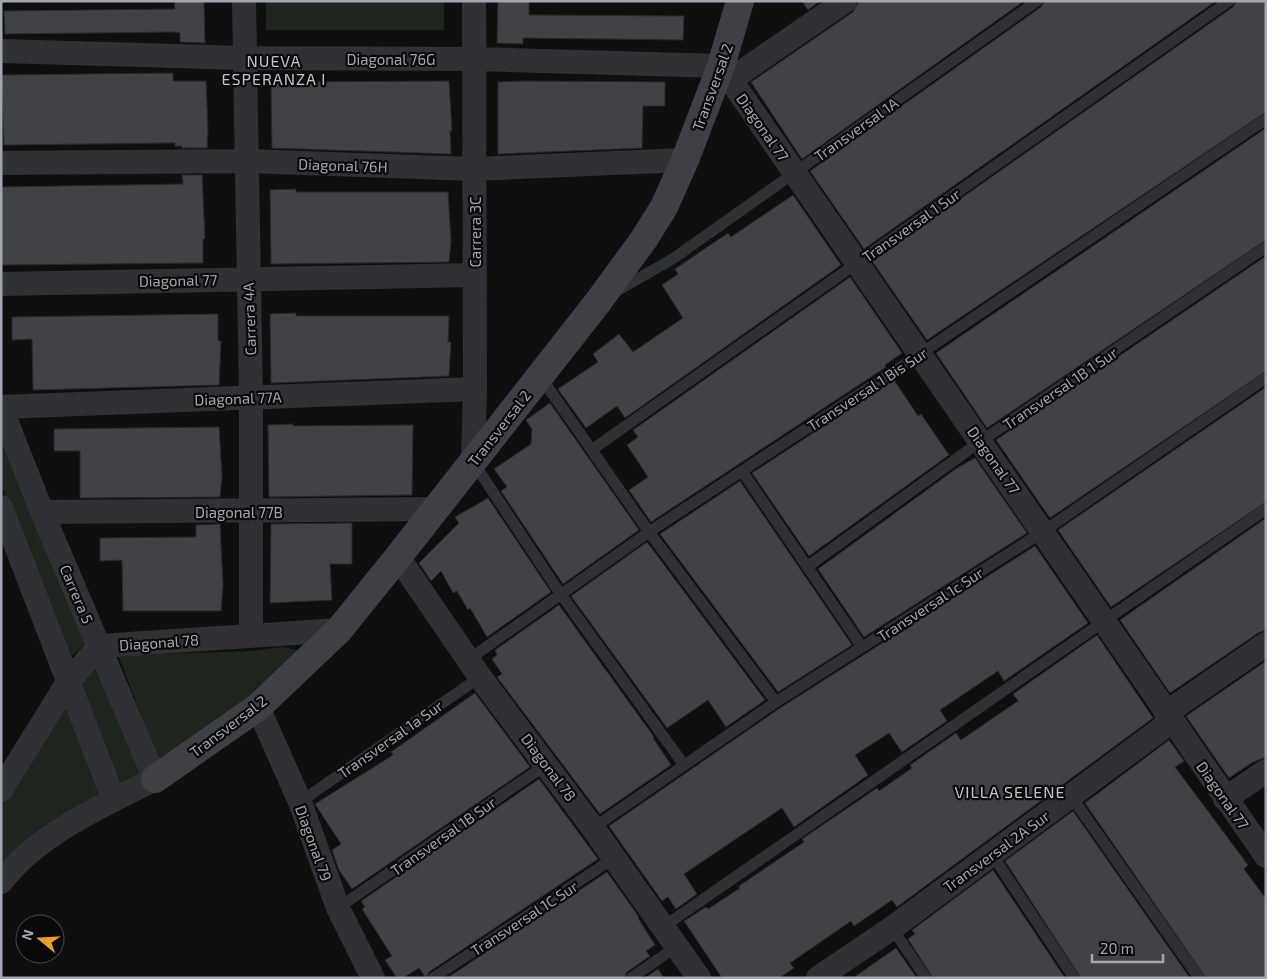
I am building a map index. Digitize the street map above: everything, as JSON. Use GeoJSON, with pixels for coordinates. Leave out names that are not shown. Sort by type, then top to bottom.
{"type":"FeatureCollection","features":[{"type":"Feature","properties":{"kind":"street","name":"Carrera 4A"},"geometry":{"type":"LineString","coordinates":[[244,1],[245,161],[251,397],[251,636]]}},
{"type":"Feature","properties":{"kind":"street","name":"Carrera 3C"},"geometry":{"type":"LineString","coordinates":[[473,462],[475,389],[474,1]]}},
{"type":"Feature","properties":{"kind":"street","name":"Transversal 2"},"geometry":{"type":"LineString","coordinates":[[155,779],[258,707],[338,630],[398,557],[598,302],[644,239],[664,207],[726,73],[740,1]]}},
{"type":"Feature","properties":{"kind":"street"},"geometry":{"type":"LineString","coordinates":[[726,73],[845,1]]}},
{"type":"Feature","properties":{"kind":"street","name":"Diagonal 76G"},"geometry":{"type":"LineString","coordinates":[[1,51],[245,58],[475,59],[726,73]]}},
{"type":"Feature","properties":{"kind":"street","name":"Diagonal 77"},"geometry":{"type":"LineString","coordinates":[[726,73],[856,264],[1044,531],[1225,799],[1266,856]]}},
{"type":"Feature","properties":{"kind":"street","name":"Diagonal 76H"},"geometry":{"type":"LineString","coordinates":[[1,163],[245,161],[475,169],[685,160]]}},
{"type":"Feature","properties":{"kind":"street","name":"Diagonal 77"},"geometry":{"type":"LineString","coordinates":[[1,284],[475,275]]}},
{"type":"Feature","properties":{"kind":"street","name":"Diagonal 77A"},"geometry":{"type":"LineString","coordinates":[[1,407],[475,389]]}},
{"type":"Feature","properties":{"kind":"street","name":"Carrera 5"},"geometry":{"type":"LineString","coordinates":[[1,407],[42,512],[155,779]]}},
{"type":"Feature","properties":{"kind":"street"},"geometry":{"type":"LineString","coordinates":[[1,507],[114,800]]}},
{"type":"Feature","properties":{"kind":"street","name":"Diagonal 77B"},"geometry":{"type":"LineString","coordinates":[[42,512],[251,512],[435,509]]}},
{"type":"Feature","properties":{"kind":"street","name":"Diagonal 78"},"geometry":{"type":"LineString","coordinates":[[398,557],[474,668],[547,764],[699,978]]}},
{"type":"Feature","properties":{"kind":"street","name":"Diagonal 78"},"geometry":{"type":"LineString","coordinates":[[99,646],[338,630]]}},
{"type":"Feature","properties":{"kind":"street","name":"Transversal 2A Sur"},"geometry":{"type":"LineString","coordinates":[[818,978],[892,928],[991,853],[1071,796],[1169,717],[1266,644]]}},
{"type":"Feature","properties":{"kind":"street"},"geometry":{"type":"LineString","coordinates":[[1,790],[68,682],[99,646]]}},
{"type":"Feature","properties":{"kind":"street","name":"Diagonal 79"},"geometry":{"type":"LineString","coordinates":[[258,707],[300,802],[338,908],[374,978]]}},
{"type":"Feature","properties":{"kind":"street"},"geometry":{"type":"LineString","coordinates":[[1225,799],[1266,771]]}},
{"type":"Feature","properties":{"kind":"street"},"geometry":{"type":"LineString","coordinates":[[1,882],[13,867],[44,839],[155,779]]}},
{"type":"Feature","properties":{"kind":"lane","name":"Transversal 1A"},"geometry":{"type":"LineString","coordinates":[[598,302],[674,258],[1037,1]]}},
{"type":"Feature","properties":{"kind":"lane","name":"Transversal 1 Sur"},"geometry":{"type":"LineString","coordinates":[[592,449],[1229,1]]}},
{"type":"Feature","properties":{"kind":"lane","name":"Transversal 1 Bis Sur"},"geometry":{"type":"LineString","coordinates":[[474,668],[560,593],[649,532],[920,354],[1266,119]]}},
{"type":"Feature","properties":{"kind":"lane","name":"Transversal 1B 1 Sur"},"geometry":{"type":"LineString","coordinates":[[807,567],[981,441],[1266,247]]}},
{"type":"Feature","properties":{"kind":"lane"},"geometry":{"type":"LineString","coordinates":[[540,376],[649,532],[776,702]]}},
{"type":"Feature","properties":{"kind":"lane","name":"Transversal 1c Sur"},"geometry":{"type":"LineString","coordinates":[[593,828],[776,702],[1044,531],[1266,378]]}},
{"type":"Feature","properties":{"kind":"lane"},"geometry":{"type":"LineString","coordinates":[[473,462],[560,593],[684,765]]}},
{"type":"Feature","properties":{"kind":"lane"},"geometry":{"type":"LineString","coordinates":[[742,471],[862,647]]}},
{"type":"Feature","properties":{"kind":"lane"},"geometry":{"type":"LineString","coordinates":[[663,928],[1266,509]]}},
{"type":"Feature","properties":{"kind":"lane","name":"Transversal 1a Sur"},"geometry":{"type":"LineString","coordinates":[[300,802],[474,668]]}},
{"type":"Feature","properties":{"kind":"lane","name":"Transversal 1B Sur"},"geometry":{"type":"LineString","coordinates":[[338,908],[547,764]]}},
{"type":"Feature","properties":{"kind":"lane"},"geometry":{"type":"LineString","coordinates":[[1071,796],[1199,978]]}},
{"type":"Feature","properties":{"kind":"lane"},"geometry":{"type":"LineString","coordinates":[[991,853],[1074,978]]}},
{"type":"Feature","properties":{"kind":"lane","name":"Transversal 1C Sur"},"geometry":{"type":"LineString","coordinates":[[433,978],[614,858]]}},
{"type":"Feature","properties":{"kind":"lane"},"geometry":{"type":"LineString","coordinates":[[892,928],[926,978]]}},
{"type":"Feature","properties":{"kind":"lane"},"geometry":{"type":"LineString","coordinates":[[631,978],[676,947]]}},
{"type":"Feature","properties":{"kind":"shaded area"},"geometry":{"type":"Polygon","coordinates":[[[266,1],[444,1],[444,30],[266,30],[266,1]]]}},
{"type":"Feature","properties":{"kind":"shaded area"},"geometry":{"type":"Polygon","coordinates":[[[1,429],[90,639],[67,660],[1,484],[1,429]]]}},
{"type":"Feature","properties":{"kind":"shaded area"},"geometry":{"type":"Polygon","coordinates":[[[283,647],[300,651],[252,699],[160,765],[116,649],[134,655],[249,651],[283,647]]]}},
{"type":"Feature","properties":{"kind":"shaded area"},"geometry":{"type":"Polygon","coordinates":[[[99,665],[144,772],[116,787],[78,686],[99,665]]]}},
{"type":"Feature","properties":{"kind":"shaded area"},"geometry":{"type":"Polygon","coordinates":[[[65,704],[100,797],[1,873],[1,804],[65,704]]]}},
{"type":"Feature","properties":{"kind":"building"},"geometry":{"type":"Polygon","coordinates":[[[174,1],[204,1],[205,43],[180,42],[180,33],[173,32],[5,34],[4,11],[175,9],[174,1]]]}},
{"type":"Feature","properties":{"kind":"building"},"geometry":{"type":"Polygon","coordinates":[[[498,1],[529,1],[529,15],[684,16],[683,40],[523,38],[523,44],[497,43],[498,1]]]}},
{"type":"Feature","properties":{"kind":"building"},"geometry":{"type":"Polygon","coordinates":[[[802,1],[820,1],[808,10],[802,1]]]}},
{"type":"Feature","properties":{"kind":"building"},"geometry":{"type":"Polygon","coordinates":[[[859,1],[1024,1],[802,159],[751,82],[853,12],[859,1]]]}},
{"type":"Feature","properties":{"kind":"building"},"geometry":{"type":"Polygon","coordinates":[[[1044,1],[1216,1],[864,249],[810,171],[1041,7],[1044,1]]]}},
{"type":"Feature","properties":{"kind":"building"},"geometry":{"type":"Polygon","coordinates":[[[1236,1],[1266,1],[1266,112],[927,340],[872,261],[1233,7],[1236,1]]]}},
{"type":"Feature","properties":{"kind":"building"},"geometry":{"type":"Polygon","coordinates":[[[173,73],[173,81],[206,81],[207,148],[182,148],[182,146],[175,146],[175,143],[4,145],[1,75],[173,73]]]}},
{"type":"Feature","properties":{"kind":"building"},"geometry":{"type":"Polygon","coordinates":[[[297,79],[297,82],[449,81],[452,131],[450,131],[451,154],[272,148],[271,80],[297,79]]]}},
{"type":"Feature","properties":{"kind":"building"},"geometry":{"type":"Polygon","coordinates":[[[498,82],[665,82],[665,106],[643,106],[642,148],[498,154],[498,82]]]}},
{"type":"Feature","properties":{"kind":"building"},"geometry":{"type":"Polygon","coordinates":[[[1266,128],[1266,240],[987,428],[936,353],[1266,128]]]}},
{"type":"Feature","properties":{"kind":"building"},"geometry":{"type":"Polygon","coordinates":[[[182,175],[202,175],[205,239],[203,239],[203,263],[1,265],[1,187],[183,184],[182,175]]]}},
{"type":"Feature","properties":{"kind":"building"},"geometry":{"type":"Polygon","coordinates":[[[296,189],[296,192],[448,192],[451,241],[449,262],[271,264],[270,190],[296,189]]]}},
{"type":"Feature","properties":{"kind":"building"},"geometry":{"type":"Polygon","coordinates":[[[793,195],[841,265],[625,418],[617,406],[586,428],[558,389],[598,362],[593,354],[619,334],[633,352],[683,318],[662,285],[678,274],[675,269],[728,233],[731,237],[793,195]]]}},
{"type":"Feature","properties":{"kind":"building"},"geometry":{"type":"Polygon","coordinates":[[[1266,256],[1266,371],[1050,518],[996,440],[1266,256]]]}},
{"type":"Feature","properties":{"kind":"building"},"geometry":{"type":"Polygon","coordinates":[[[850,277],[902,353],[885,365],[886,367],[651,522],[629,490],[648,477],[627,445],[638,437],[633,430],[850,277]]]}},
{"type":"Feature","properties":{"kind":"building"},"geometry":{"type":"Polygon","coordinates":[[[296,313],[296,316],[449,316],[448,342],[451,342],[449,376],[271,383],[270,314],[296,313]]]}},
{"type":"Feature","properties":{"kind":"building"},"geometry":{"type":"Polygon","coordinates":[[[218,314],[218,341],[221,341],[219,385],[33,390],[32,339],[12,340],[12,317],[218,314]]]}},
{"type":"Feature","properties":{"kind":"building"},"geometry":{"type":"Polygon","coordinates":[[[894,380],[918,416],[921,414],[949,455],[809,556],[752,473],[894,380]]]}},
{"type":"Feature","properties":{"kind":"building"},"geometry":{"type":"Polygon","coordinates":[[[1266,387],[1266,502],[1111,607],[1058,530],[1266,387]]]}},
{"type":"Feature","properties":{"kind":"building"},"geometry":{"type":"Polygon","coordinates":[[[550,403],[639,530],[563,584],[501,491],[507,487],[494,469],[531,444],[532,429],[526,420],[550,403]]]}},
{"type":"Feature","properties":{"kind":"building"},"geometry":{"type":"Polygon","coordinates":[[[293,424],[293,426],[413,425],[412,495],[269,497],[268,425],[293,424]]]}},
{"type":"Feature","properties":{"kind":"building"},"geometry":{"type":"Polygon","coordinates":[[[219,427],[222,476],[220,497],[80,498],[80,451],[54,451],[54,429],[219,427]]]}},
{"type":"Feature","properties":{"kind":"building"},"geometry":{"type":"Polygon","coordinates":[[[975,458],[1027,533],[864,637],[818,569],[957,468],[975,458]]]}},
{"type":"Feature","properties":{"kind":"building"},"geometry":{"type":"Polygon","coordinates":[[[740,481],[852,645],[778,692],[660,534],[740,481]]]}},
{"type":"Feature","properties":{"kind":"building"},"geometry":{"type":"Polygon","coordinates":[[[488,498],[551,592],[487,637],[470,608],[468,610],[457,591],[453,593],[441,571],[431,581],[419,563],[459,523],[455,517],[488,498]]]}},
{"type":"Feature","properties":{"kind":"building"},"geometry":{"type":"Polygon","coordinates":[[[1266,518],[1266,630],[1258,633],[1170,693],[1120,620],[1266,518]]]}},
{"type":"Feature","properties":{"kind":"building"},"geometry":{"type":"Polygon","coordinates":[[[352,523],[352,564],[330,564],[332,600],[270,603],[271,524],[352,523]]]}},
{"type":"Feature","properties":{"kind":"building"},"geometry":{"type":"Polygon","coordinates":[[[220,524],[223,586],[221,611],[123,611],[122,560],[100,561],[100,538],[196,537],[196,525],[220,524]]]}},
{"type":"Feature","properties":{"kind":"building"},"geometry":{"type":"Polygon","coordinates":[[[647,542],[765,700],[726,727],[708,700],[667,728],[571,596],[647,542]]]}},
{"type":"Feature","properties":{"kind":"building"},"geometry":{"type":"Polygon","coordinates":[[[1035,546],[1088,623],[1004,681],[998,671],[940,710],[947,721],[902,752],[889,733],[855,755],[868,775],[794,827],[782,808],[684,874],[697,894],[676,909],[668,897],[662,901],[609,826],[780,708],[1035,546]]]}},
{"type":"Feature","properties":{"kind":"building"},"geometry":{"type":"Polygon","coordinates":[[[559,605],[654,737],[671,765],[600,814],[497,677],[502,674],[492,659],[497,655],[495,650],[559,605]]]}},
{"type":"Feature","properties":{"kind":"building"},"geometry":{"type":"Polygon","coordinates":[[[1097,635],[1153,718],[897,907],[892,900],[854,926],[851,921],[790,963],[794,968],[779,978],[722,978],[684,921],[706,907],[708,909],[740,888],[739,886],[804,842],[802,839],[877,788],[879,791],[912,768],[910,765],[956,733],[961,740],[1018,701],[1013,694],[1097,635]]]}},
{"type":"Feature","properties":{"kind":"building"},"geometry":{"type":"Polygon","coordinates":[[[1266,661],[1266,757],[1253,762],[1229,778],[1186,716],[1266,661]]]}},
{"type":"Feature","properties":{"kind":"building"},"geometry":{"type":"Polygon","coordinates":[[[475,693],[530,767],[352,889],[339,870],[332,850],[341,844],[315,804],[393,755],[391,752],[475,693]]]}},
{"type":"Feature","properties":{"kind":"building"},"geometry":{"type":"Polygon","coordinates":[[[1169,740],[1184,761],[1175,767],[1248,865],[1244,869],[1266,899],[1266,978],[1206,978],[1085,803],[1169,740]]]}},
{"type":"Feature","properties":{"kind":"building"},"geometry":{"type":"Polygon","coordinates":[[[539,779],[598,859],[429,972],[426,978],[419,968],[403,978],[397,978],[385,960],[392,956],[362,909],[365,907],[361,901],[539,779]]]}},
{"type":"Feature","properties":{"kind":"building"},"geometry":{"type":"Polygon","coordinates":[[[1073,811],[1190,978],[1081,978],[1005,861],[1073,811]]]}},
{"type":"Feature","properties":{"kind":"building"},"geometry":{"type":"Polygon","coordinates":[[[993,870],[1065,978],[933,978],[908,939],[915,934],[912,930],[993,870]]]}},
{"type":"Feature","properties":{"kind":"building"},"geometry":{"type":"Polygon","coordinates":[[[607,872],[639,917],[655,945],[646,951],[650,956],[627,972],[624,978],[447,978],[607,872]]]}},
{"type":"Feature","properties":{"kind":"building"},"geometry":{"type":"Polygon","coordinates":[[[896,948],[917,978],[853,978],[896,948]]]}},
{"type":"Feature","properties":{"kind":"building"},"geometry":{"type":"Polygon","coordinates":[[[658,969],[664,978],[645,978],[658,969]]]}},
{"type":"Feature","properties":{"kind":"district","name":"NUEVA ESPERANZA I"},"geometry":{"type":"Point","coordinates":[274,69]}},
{"type":"Feature","properties":{"kind":"district","name":"VILLA SELENE"},"geometry":{"type":"Point","coordinates":[1010,791]}}]}
